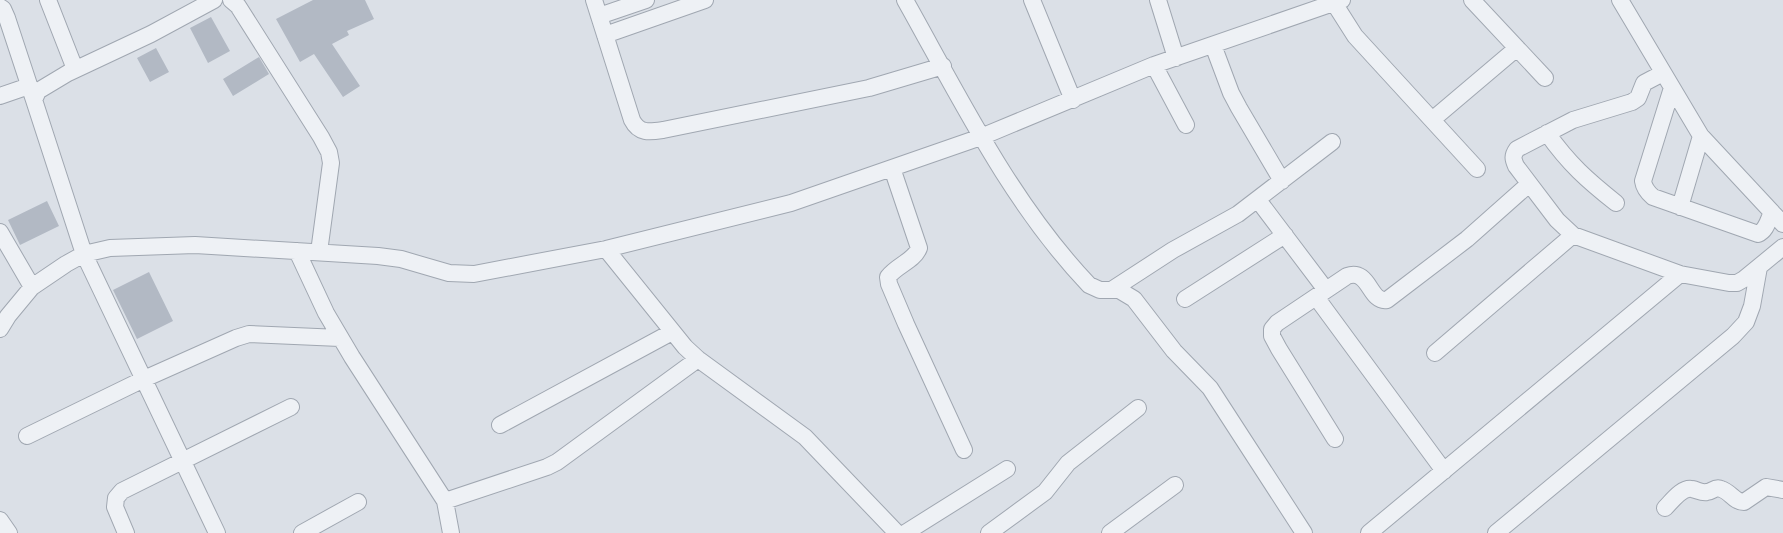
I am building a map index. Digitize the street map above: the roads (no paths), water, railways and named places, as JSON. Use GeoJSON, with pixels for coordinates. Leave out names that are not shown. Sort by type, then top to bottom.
{"type":"FeatureCollection","features":[{"type":"Feature","properties":{"kind":"street"},"geometry":{"type":"LineString","coordinates":[[48,0],[75,69]]}},
{"type":"Feature","properties":{"kind":"street"},"geometry":{"type":"LineString","coordinates":[[0,96],[32,93],[38,91],[75,69],[151,34],[214,0]]}},
{"type":"Feature","properties":{"kind":"street"},"geometry":{"type":"LineString","coordinates":[[231,0],[238,6],[329,152],[331,163],[319,252]]}},
{"type":"Feature","properties":{"kind":"street"},"geometry":{"type":"LineString","coordinates":[[594,0],[632,120],[635,126],[641,130],[650,132],[868,88],[943,66]]}},
{"type":"Feature","properties":{"kind":"street"},"geometry":{"type":"LineString","coordinates":[[599,16],[646,0]]}},
{"type":"Feature","properties":{"kind":"street"},"geometry":{"type":"LineString","coordinates":[[605,35],[705,0]]}},
{"type":"Feature","properties":{"kind":"street"},"geometry":{"type":"LineString","coordinates":[[905,0],[981,136],[1016,194],[1080,276],[1095,289],[1119,290],[1134,299],[1174,351],[1210,388],[1304,533]]}},
{"type":"Feature","properties":{"kind":"street"},"geometry":{"type":"LineString","coordinates":[[1032,0],[1073,100]]}},
{"type":"Feature","properties":{"kind":"street"},"geometry":{"type":"LineString","coordinates":[[1158,0],[1176,58]]}},
{"type":"Feature","properties":{"kind":"street"},"geometry":{"type":"LineString","coordinates":[[1472,0],[1545,78]]}},
{"type":"Feature","properties":{"kind":"street"},"geometry":{"type":"LineString","coordinates":[[1620,0],[1701,136],[1783,224]]}},
{"type":"Feature","properties":{"kind":"street"},"geometry":{"type":"LineString","coordinates":[[0,329],[8,316],[32,287],[66,264],[84,254],[110,248],[195,245],[378,256],[401,259],[449,273],[474,274],[606,249],[791,203],[981,136],[1073,100],[1154,65],[1338,1],[1355,36],[1478,169]]}},
{"type":"Feature","properties":{"kind":"street"},"geometry":{"type":"LineString","coordinates":[[0,7],[3,9],[7,18],[84,254],[217,533]]}},
{"type":"Feature","properties":{"kind":"street"},"geometry":{"type":"LineString","coordinates":[[1213,45],[1231,93],[1247,123],[1282,180]]}},
{"type":"Feature","properties":{"kind":"street"},"geometry":{"type":"LineString","coordinates":[[1432,120],[1517,48]]}},
{"type":"Feature","properties":{"kind":"street"},"geometry":{"type":"LineString","coordinates":[[1154,65],[1186,125]]}},
{"type":"Feature","properties":{"kind":"street"},"geometry":{"type":"LineString","coordinates":[[1663,72],[1644,83],[1638,98],[1632,102],[1573,120],[1517,149],[1513,154],[1513,159],[1516,166],[1557,220],[1573,235],[1680,274],[1729,283],[1737,283],[1783,247]]}},
{"type":"Feature","properties":{"kind":"street"},"geometry":{"type":"LineString","coordinates":[[1672,88],[1643,181],[1644,187],[1653,197],[1758,234],[1765,228],[1772,212]]}},
{"type":"Feature","properties":{"kind":"street"},"geometry":{"type":"LineString","coordinates":[[1547,133],[1561,153],[1582,175],[1616,203]]}},
{"type":"Feature","properties":{"kind":"street"},"geometry":{"type":"LineString","coordinates":[[1680,207],[1701,136]]}},
{"type":"Feature","properties":{"kind":"street"},"geometry":{"type":"LineString","coordinates":[[1113,289],[1173,250],[1232,218],[1258,200],[1332,142]]}},
{"type":"Feature","properties":{"kind":"street"},"geometry":{"type":"LineString","coordinates":[[892,168],[919,248],[912,258],[892,272],[888,277],[906,324],[964,450]]}},
{"type":"Feature","properties":{"kind":"street"},"geometry":{"type":"LineString","coordinates":[[1335,439],[1272,336],[1272,329],[1277,323],[1352,274],[1359,275],[1363,278],[1383,301],[1388,300],[1467,238],[1529,184]]}},
{"type":"Feature","properties":{"kind":"street"},"geometry":{"type":"LineString","coordinates":[[1258,200],[1285,235],[1321,294],[1444,471]]}},
{"type":"Feature","properties":{"kind":"street"},"geometry":{"type":"LineString","coordinates":[[0,232],[32,287]]}},
{"type":"Feature","properties":{"kind":"street"},"geometry":{"type":"LineString","coordinates":[[1185,299],[1285,235]]}},
{"type":"Feature","properties":{"kind":"street"},"geometry":{"type":"LineString","coordinates":[[1435,353],[1573,235]]}},
{"type":"Feature","properties":{"kind":"street"},"geometry":{"type":"LineString","coordinates":[[606,249],[684,348],[805,437],[889,531]]}},
{"type":"Feature","properties":{"kind":"street"},"geometry":{"type":"LineString","coordinates":[[296,251],[326,313],[340,338],[445,500],[451,533]]}},
{"type":"Feature","properties":{"kind":"street"},"geometry":{"type":"LineString","coordinates":[[1496,533],[1733,336],[1746,322],[1752,306],[1759,267]]}},
{"type":"Feature","properties":{"kind":"street"},"geometry":{"type":"LineString","coordinates":[[1369,533],[1680,274]]}},
{"type":"Feature","properties":{"kind":"street"},"geometry":{"type":"LineString","coordinates":[[500,425],[672,332]]}},
{"type":"Feature","properties":{"kind":"street"},"geometry":{"type":"LineString","coordinates":[[27,436],[217,345],[249,334],[340,338]]}},
{"type":"Feature","properties":{"kind":"street"},"geometry":{"type":"LineString","coordinates":[[445,500],[547,467],[557,462],[698,359]]}},
{"type":"Feature","properties":{"kind":"street"},"geometry":{"type":"LineString","coordinates":[[126,533],[115,507],[116,498],[122,491],[292,407]]}},
{"type":"Feature","properties":{"kind":"street"},"geometry":{"type":"LineString","coordinates":[[989,533],[1045,492],[1068,463],[1138,408]]}},
{"type":"Feature","properties":{"kind":"street"},"geometry":{"type":"LineString","coordinates":[[905,533],[1007,468]]}},
{"type":"Feature","properties":{"kind":"street"},"geometry":{"type":"LineString","coordinates":[[1110,533],[1175,485]]}},
{"type":"Feature","properties":{"kind":"street"},"geometry":{"type":"LineString","coordinates":[[1666,508],[1684,490],[1688,488],[1704,493],[1710,492],[1715,488],[1720,488],[1738,502],[1744,502],[1766,487],[1783,490]]}},
{"type":"Feature","properties":{"kind":"street"},"geometry":{"type":"LineString","coordinates":[[302,533],[358,502]]}},
{"type":"Feature","properties":{"kind":"street"},"geometry":{"type":"LineString","coordinates":[[0,520],[9,533]]}}]}
